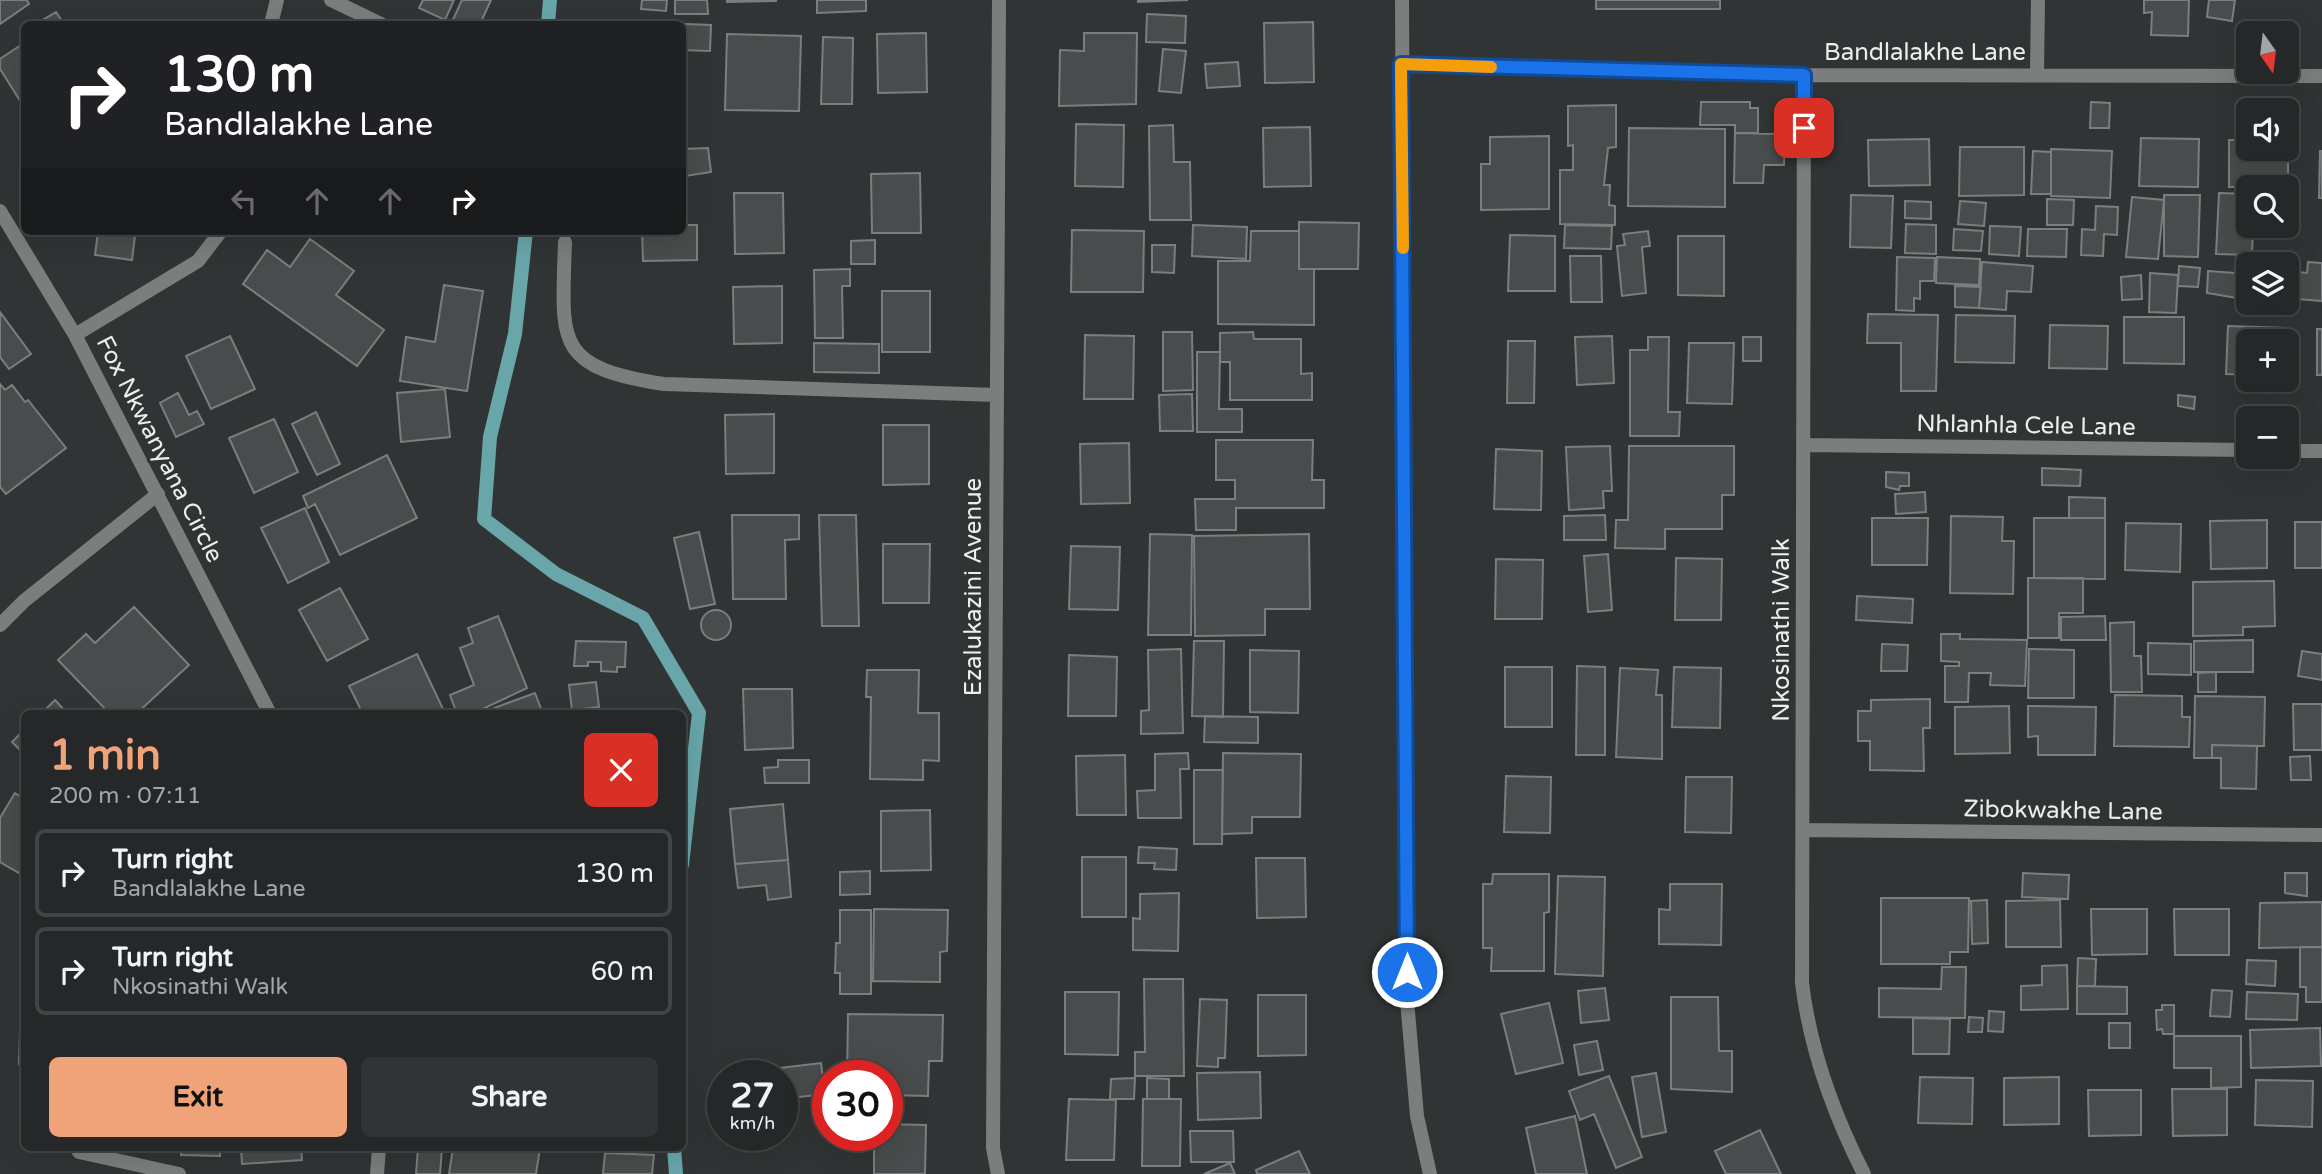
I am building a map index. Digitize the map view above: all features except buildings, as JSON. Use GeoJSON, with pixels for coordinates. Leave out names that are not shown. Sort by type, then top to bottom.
{"type":"FeatureCollection","features":[{"type":"Feature","properties":{"kind":"street"},"geometry":{"type":"LineString","coordinates":[[272,21],[277,0]]}},
{"type":"Feature","properties":{"kind":"street"},"geometry":{"type":"LineString","coordinates":[[331,0],[375,21]]}},
{"type":"Feature","properties":{"kind":"street","name":"Ezalukazini Avenue"},"geometry":{"type":"LineString","coordinates":[[998,1174],[993,1149],[999,0]]}},
{"type":"Feature","properties":{"kind":"street"},"geometry":{"type":"LineString","coordinates":[[1402,0],[1407,1000],[1417,1116],[1430,1174]]}},
{"type":"Feature","properties":{"kind":"street"},"geometry":{"type":"LineString","coordinates":[[2037,74],[2038,0]]}},
{"type":"Feature","properties":{"kind":"street","name":"Bandlalakhe Lane"},"geometry":{"type":"LineString","coordinates":[[1401,64],[1804,75],[2322,76]]}},
{"type":"Feature","properties":{"kind":"street","name":"Nkosinathi Walk"},"geometry":{"type":"LineString","coordinates":[[1804,75],[1802,983],[1807,1023],[1849,1146],[1864,1174]]}},
{"type":"Feature","properties":{"kind":"street","name":"Fox Nkwanyana Circle"},"geometry":{"type":"LineString","coordinates":[[0,211],[75,335],[268,710]]}},
{"type":"Feature","properties":{"kind":"street"},"geometry":{"type":"LineString","coordinates":[[75,335],[198,261],[218,235]]}},
{"type":"Feature","properties":{"kind":"street"},"geometry":{"type":"LineString","coordinates":[[565,242],[563,314],[568,340],[581,358],[602,369],[629,378],[664,384],[997,395]]}},
{"type":"Feature","properties":{"kind":"street","name":"Nhlanhla Cele Lane"},"geometry":{"type":"LineString","coordinates":[[1803,445],[2236,450]]}},
{"type":"Feature","properties":{"kind":"street"},"geometry":{"type":"LineString","coordinates":[[2299,451],[2322,451]]}},
{"type":"Feature","properties":{"kind":"street"},"geometry":{"type":"LineString","coordinates":[[0,625],[24,601],[158,494]]}},
{"type":"Feature","properties":{"kind":"street","name":"Zibokwakhe Lane"},"geometry":{"type":"LineString","coordinates":[[1804,830],[2322,835]]}},
{"type":"Feature","properties":{"kind":"street"},"geometry":{"type":"LineString","coordinates":[[377,1174],[379,1151]]}},
{"type":"Feature","properties":{"kind":"street"},"geometry":{"type":"LineString","coordinates":[[79,1152],[179,1174]]}},
{"type":"Feature","properties":{"kind":"waterway"},"geometry":{"type":"LineString","coordinates":[[548,21],[550,0]]}},
{"type":"Feature","properties":{"kind":"waterway"},"geometry":{"type":"LineString","coordinates":[[526,235],[515,334],[490,437],[484,519],[556,574],[643,618],[699,713],[686,829]]}},
{"type":"Feature","properties":{"kind":"waterway"},"geometry":{"type":"LineString","coordinates":[[674,1151],[676,1174]]}},
{"type":"Feature","properties":{"kind":"slow traffic"},"geometry":{"type":"LineString","coordinates":[[1403,248],[1401,64],[1491,67]]}},
{"type":"Feature","properties":{"kind":"route"},"geometry":{"type":"LineString","coordinates":[[1407,972],[1401,64],[1804,75],[1804,128]]}}]}
